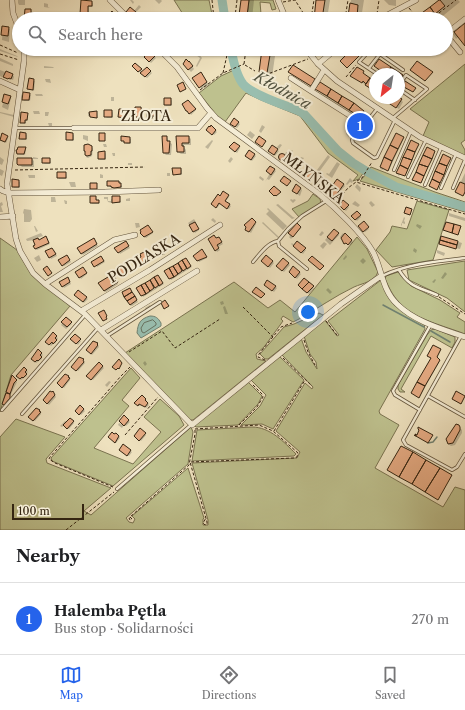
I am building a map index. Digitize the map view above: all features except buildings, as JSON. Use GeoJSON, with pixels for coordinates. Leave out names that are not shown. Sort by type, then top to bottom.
{"type":"FeatureCollection","features":[{"type":"Feature","properties":{"kind":"street"},"geometry":{"type":"LineString","coordinates":[[12,0],[13,12]]}},
{"type":"Feature","properties":{"kind":"street"},"geometry":{"type":"LineString","coordinates":[[110,0],[122,12]]}},
{"type":"Feature","properties":{"kind":"street"},"geometry":{"type":"LineString","coordinates":[[394,12],[416,0]]}},
{"type":"Feature","properties":{"kind":"street"},"geometry":{"type":"LineString","coordinates":[[278,2],[283,12]]}},
{"type":"Feature","properties":{"kind":"street"},"geometry":{"type":"LineString","coordinates":[[453,28],[465,19]]}},
{"type":"Feature","properties":{"kind":"street"},"geometry":{"type":"LineString","coordinates":[[453,43],[460,52]]}},
{"type":"Feature","properties":{"kind":"street","name":"MŁYŃSKA"},"geometry":{"type":"LineString","coordinates":[[166,56],[177,67],[211,114],[222,124],[327,200],[333,206],[372,251],[386,289],[403,310],[430,325],[463,336]]}},
{"type":"Feature","properties":{"kind":"street"},"geometry":{"type":"LineString","coordinates":[[318,64],[328,56]]}},
{"type":"Feature","properties":{"kind":"street"},"geometry":{"type":"LineString","coordinates":[[24,58],[7,184],[16,239],[20,251],[33,273],[83,313],[194,427],[247,379],[302,334],[341,304],[382,276]]}},
{"type":"Feature","properties":{"kind":"street"},"geometry":{"type":"LineString","coordinates":[[312,58],[337,81],[411,131],[441,148],[465,159]]}},
{"type":"Feature","properties":{"kind":"street"},"geometry":{"type":"LineString","coordinates":[[311,91],[324,70]]}},
{"type":"Feature","properties":{"kind":"street"},"geometry":{"type":"LineString","coordinates":[[291,78],[360,122]]}},
{"type":"Feature","properties":{"kind":"street"},"geometry":{"type":"LineString","coordinates":[[0,81],[20,90]]}},
{"type":"Feature","properties":{"kind":"street","name":"ZŁOTA"},"geometry":{"type":"LineString","coordinates":[[74,128],[198,128],[211,114]]}},
{"type":"Feature","properties":{"kind":"street"},"geometry":{"type":"LineString","coordinates":[[0,189],[8,193],[159,190]]}},
{"type":"Feature","properties":{"kind":"street"},"geometry":{"type":"LineString","coordinates":[[0,217],[13,216]]}},
{"type":"Feature","properties":{"kind":"street","name":"PODLASKA"},"geometry":{"type":"LineString","coordinates":[[83,313],[220,225]]}},
{"type":"Feature","properties":{"kind":"street","name":"PODLASKA"},"geometry":{"type":"LineString","coordinates":[[45,284],[114,240],[135,235]]}},
{"type":"Feature","properties":{"kind":"street"},"geometry":{"type":"LineString","coordinates":[[99,329],[197,271]]}},
{"type":"Feature","properties":{"kind":"lane"},"geometry":{"type":"LineString","coordinates":[[365,56],[359,62],[369,68],[378,56]]}},
{"type":"Feature","properties":{"kind":"lane"},"geometry":{"type":"LineString","coordinates":[[383,56],[400,68]]}},
{"type":"Feature","properties":{"kind":"lane"},"geometry":{"type":"LineString","coordinates":[[377,108],[352,140],[353,143],[374,158],[377,157],[394,119],[427,89],[406,75],[405,76]]}},
{"type":"Feature","properties":{"kind":"lane"},"geometry":{"type":"LineString","coordinates":[[405,93],[415,100]]}},
{"type":"Feature","properties":{"kind":"lane"},"geometry":{"type":"LineString","coordinates":[[15,128],[74,128]]}},
{"type":"Feature","properties":{"kind":"lane"},"geometry":{"type":"LineString","coordinates":[[394,170],[411,131]]}},
{"type":"Feature","properties":{"kind":"lane"},"geometry":{"type":"LineString","coordinates":[[408,177],[426,140]]}},
{"type":"Feature","properties":{"kind":"lane"},"geometry":{"type":"LineString","coordinates":[[425,185],[441,148]]}},
{"type":"Feature","properties":{"kind":"lane"},"geometry":{"type":"LineString","coordinates":[[441,188],[456,154]]}},
{"type":"Feature","properties":{"kind":"lane"},"geometry":{"type":"LineString","coordinates":[[453,188],[465,159]]}},
{"type":"Feature","properties":{"kind":"lane"},"geometry":{"type":"LineString","coordinates":[[253,262],[268,245],[278,241],[302,216],[327,200]]}},
{"type":"Feature","properties":{"kind":"lane"},"geometry":{"type":"LineString","coordinates":[[278,241],[279,246],[307,269]]}},
{"type":"Feature","properties":{"kind":"lane"},"geometry":{"type":"LineString","coordinates":[[382,276],[392,271],[465,258]]}},
{"type":"Feature","properties":{"kind":"lane"},"geometry":{"type":"LineString","coordinates":[[399,270],[405,280],[411,284],[437,295]]}},
{"type":"Feature","properties":{"kind":"lane"},"geometry":{"type":"LineString","coordinates":[[106,336],[160,302]]}},
{"type":"Feature","properties":{"kind":"lane"},"geometry":{"type":"LineString","coordinates":[[2,410],[83,313]]}},
{"type":"Feature","properties":{"kind":"lane"},"geometry":{"type":"LineString","coordinates":[[420,410],[394,395],[393,391],[430,325]]}},
{"type":"Feature","properties":{"kind":"lane"},"geometry":{"type":"LineString","coordinates":[[22,414],[99,329]]}},
{"type":"Feature","properties":{"kind":"lane"},"geometry":{"type":"LineString","coordinates":[[463,336],[403,440],[406,445],[452,470],[457,467],[465,454]]}},
{"type":"Feature","properties":{"kind":"lane"},"geometry":{"type":"LineString","coordinates":[[428,396],[465,417]]}},
{"type":"Feature","properties":{"kind":"lane"},"geometry":{"type":"LineString","coordinates":[[117,489],[194,427]]}},
{"type":"Feature","properties":{"kind":"path"},"geometry":{"type":"LineString","coordinates":[[212,0],[213,12]]}},
{"type":"Feature","properties":{"kind":"path"},"geometry":{"type":"LineString","coordinates":[[236,12],[237,0]]}},
{"type":"Feature","properties":{"kind":"path"},"geometry":{"type":"LineString","coordinates":[[278,2],[295,0],[303,12]]}},
{"type":"Feature","properties":{"kind":"path"},"geometry":{"type":"LineString","coordinates":[[312,12],[314,0]]}},
{"type":"Feature","properties":{"kind":"path"},"geometry":{"type":"LineString","coordinates":[[347,12],[348,0]]}},
{"type":"Feature","properties":{"kind":"path"},"geometry":{"type":"LineString","coordinates":[[377,12],[379,0]]}},
{"type":"Feature","properties":{"kind":"path"},"geometry":{"type":"LineString","coordinates":[[440,12],[456,0]]}},
{"type":"Feature","properties":{"kind":"path"},"geometry":{"type":"LineString","coordinates":[[407,5],[412,12]]}},
{"type":"Feature","properties":{"kind":"path"},"geometry":{"type":"LineString","coordinates":[[0,45],[12,52]]}},
{"type":"Feature","properties":{"kind":"path"},"geometry":{"type":"LineString","coordinates":[[0,54],[24,58]]}},
{"type":"Feature","properties":{"kind":"path"},"geometry":{"type":"LineString","coordinates":[[20,56],[24,58]]}},
{"type":"Feature","properties":{"kind":"path"},"geometry":{"type":"LineString","coordinates":[[223,73],[227,56]]}},
{"type":"Feature","properties":{"kind":"path"},"geometry":{"type":"LineString","coordinates":[[244,64],[245,56]]}},
{"type":"Feature","properties":{"kind":"path"},"geometry":{"type":"LineString","coordinates":[[265,75],[312,58]]}},
{"type":"Feature","properties":{"kind":"path"},"geometry":{"type":"LineString","coordinates":[[346,77],[359,62]]}},
{"type":"Feature","properties":{"kind":"path"},"geometry":{"type":"LineString","coordinates":[[197,93],[223,73],[244,64]]}},
{"type":"Feature","properties":{"kind":"path"},"geometry":{"type":"LineString","coordinates":[[244,64],[255,71]]}},
{"type":"Feature","properties":{"kind":"path"},"geometry":{"type":"LineString","coordinates":[[333,206],[348,188],[364,176],[372,164]]}},
{"type":"Feature","properties":{"kind":"path"},"geometry":{"type":"LineString","coordinates":[[8,171],[51,168],[145,167]]}},
{"type":"Feature","properties":{"kind":"path"},"geometry":{"type":"LineString","coordinates":[[356,182],[465,214]]}},
{"type":"Feature","properties":{"kind":"path"},"geometry":{"type":"LineString","coordinates":[[437,295],[465,314]]}},
{"type":"Feature","properties":{"kind":"path"},"geometry":{"type":"LineString","coordinates":[[243,307],[273,337]]}},
{"type":"Feature","properties":{"kind":"path"},"geometry":{"type":"LineString","coordinates":[[324,317],[337,335]]}},
{"type":"Feature","properties":{"kind":"path"},"geometry":{"type":"LineString","coordinates":[[125,355],[162,331],[175,348],[220,319]]}},
{"type":"Feature","properties":{"kind":"path"},"geometry":{"type":"LineString","coordinates":[[270,361],[260,359],[258,356],[281,327],[292,323]]}},
{"type":"Feature","properties":{"kind":"path"},"geometry":{"type":"LineString","coordinates":[[302,334],[308,352],[315,365]]}},
{"type":"Feature","properties":{"kind":"path"},"geometry":{"type":"LineString","coordinates":[[279,353],[312,386]]}},
{"type":"Feature","properties":{"kind":"path"},"geometry":{"type":"LineString","coordinates":[[66,530],[117,489],[55,463],[49,459],[133,364]]}},
{"type":"Feature","properties":{"kind":"path"},"geometry":{"type":"LineString","coordinates":[[238,426],[257,407],[263,397],[262,394],[247,379]]}},
{"type":"Feature","properties":{"kind":"path"},"geometry":{"type":"LineString","coordinates":[[273,431],[305,380]]}},
{"type":"Feature","properties":{"kind":"path"},"geometry":{"type":"LineString","coordinates":[[125,435],[162,394]]}},
{"type":"Feature","properties":{"kind":"path"},"geometry":{"type":"LineString","coordinates":[[130,517],[188,467],[195,434],[194,427],[259,425],[273,431],[298,453],[297,457],[190,462]]}},
{"type":"Feature","properties":{"kind":"path"},"geometry":{"type":"LineString","coordinates":[[190,462],[206,518]]}},
{"type":"Feature","properties":{"kind":"green space"},"geometry":{"type":"Polygon","coordinates":[[[174,0],[209,0],[212,12],[182,12],[174,0]]]}},
{"type":"Feature","properties":{"kind":"green space"},"geometry":{"type":"Polygon","coordinates":[[[249,0],[273,0],[276,9],[272,10],[270,3],[260,2],[261,12],[248,12],[249,0]]]}},
{"type":"Feature","properties":{"kind":"green space"},"geometry":{"type":"Polygon","coordinates":[[[465,64],[465,140],[461,143],[465,150],[465,156],[423,136],[429,122],[410,109],[465,64]]]}},
{"type":"Feature","properties":{"kind":"green space"},"geometry":{"type":"Polygon","coordinates":[[[234,70],[245,88],[254,94],[292,109],[306,118],[315,126],[338,153],[364,172],[359,179],[353,181],[358,175],[328,153],[300,116],[246,93],[225,122],[218,117],[199,93],[221,76],[234,70]]]}},
{"type":"Feature","properties":{"kind":"green space"},"geometry":{"type":"Polygon","coordinates":[[[371,167],[465,202],[465,204],[398,185],[369,170],[371,167]]]}},
{"type":"Feature","properties":{"kind":"green space"},"geometry":{"type":"Polygon","coordinates":[[[367,173],[395,188],[465,208],[465,212],[360,181],[367,173]]]}},
{"type":"Feature","properties":{"kind":"green space"},"geometry":{"type":"Polygon","coordinates":[[[313,194],[320,199],[321,203],[299,217],[292,209],[308,201],[313,194]]]}},
{"type":"Feature","properties":{"kind":"green space"},"geometry":{"type":"Polygon","coordinates":[[[417,201],[449,210],[433,260],[392,267],[376,250],[390,232],[392,226],[407,229],[417,201]]]}},
{"type":"Feature","properties":{"kind":"green space"},"geometry":{"type":"Polygon","coordinates":[[[357,237],[367,249],[378,272],[374,278],[333,298],[293,322],[283,316],[281,319],[283,321],[264,347],[256,354],[257,359],[266,361],[193,420],[190,420],[125,353],[234,282],[268,308],[280,300],[295,312],[357,237]]]}},
{"type":"Feature","properties":{"kind":"green space"},"geometry":{"type":"Polygon","coordinates":[[[0,238],[17,250],[31,274],[70,306],[11,375],[0,412],[0,238]]]}},
{"type":"Feature","properties":{"kind":"green space"},"geometry":{"type":"Polygon","coordinates":[[[465,261],[465,312],[447,298],[409,280],[407,270],[465,261]]]}},
{"type":"Feature","properties":{"kind":"green space"},"geometry":{"type":"Polygon","coordinates":[[[398,272],[411,286],[440,300],[460,313],[457,317],[465,322],[465,334],[439,325],[412,313],[405,308],[394,297],[385,279],[386,276],[398,272]]]}},
{"type":"Feature","properties":{"kind":"green space"},"geometry":{"type":"Polygon","coordinates":[[[381,280],[384,289],[392,302],[402,311],[424,324],[425,329],[379,411],[380,414],[399,425],[375,468],[443,507],[455,487],[465,490],[465,530],[0,530],[0,437],[16,419],[65,437],[46,459],[47,463],[111,488],[84,511],[91,515],[191,427],[193,432],[188,464],[126,518],[129,522],[133,523],[135,519],[132,516],[188,468],[204,518],[203,525],[208,525],[208,520],[192,463],[297,458],[300,452],[276,431],[305,383],[312,389],[313,387],[282,355],[301,338],[306,352],[317,369],[316,362],[310,354],[304,336],[324,319],[337,336],[339,335],[328,321],[381,280]]]}},
{"type":"Feature","properties":{"kind":"green space"},"geometry":{"type":"Polygon","coordinates":[[[319,313],[323,316],[268,359],[265,359],[260,354],[284,327],[319,313]]]}},
{"type":"Feature","properties":{"kind":"green space"},"geometry":{"type":"Polygon","coordinates":[[[435,329],[455,337],[455,342],[452,348],[431,336],[401,389],[405,392],[400,392],[398,385],[427,335],[431,330],[435,329]]]}},
{"type":"Feature","properties":{"kind":"green space"},"geometry":{"type":"Polygon","coordinates":[[[278,355],[304,380],[273,429],[262,424],[241,425],[260,406],[266,395],[250,379],[278,355]]]}},
{"type":"Feature","properties":{"kind":"green space"},"geometry":{"type":"Polygon","coordinates":[[[131,368],[140,378],[122,400],[129,406],[94,448],[133,464],[161,432],[144,417],[160,399],[179,416],[184,425],[113,486],[52,461],[51,458],[131,368]]]}},
{"type":"Feature","properties":{"kind":"green space"},"geometry":{"type":"Polygon","coordinates":[[[247,381],[262,396],[258,404],[238,425],[196,427],[194,425],[247,381]]]}},
{"type":"Feature","properties":{"kind":"green space"},"geometry":{"type":"Polygon","coordinates":[[[252,427],[271,432],[282,440],[296,454],[294,456],[192,461],[197,430],[252,427]]]}},
{"type":"Feature","properties":{"kind":"water"},"geometry":{"type":"Polygon","coordinates":[[[150,316],[154,316],[158,319],[161,326],[141,338],[137,333],[139,324],[142,320],[150,316]]]}},
{"type":"Feature","properties":{"kind":"waterway","name":"Kłodnica"},"geometry":{"type":"LineString","coordinates":[[222,0],[224,12]]}},
{"type":"Feature","properties":{"kind":"waterway","name":"Kłodnica"},"geometry":{"type":"LineString","coordinates":[[232,56],[237,72],[243,84],[247,88],[261,96],[304,114],[338,151],[353,163],[396,187],[465,207]]}},
{"type":"Feature","properties":{"kind":"waterway"},"geometry":{"type":"LineString","coordinates":[[383,305],[424,327]]}},
{"type":"Feature","properties":{"kind":"waterway"},"geometry":{"type":"LineString","coordinates":[[431,331],[450,342]]}},
{"type":"Feature","properties":{"kind":"waterway"},"geometry":{"type":"LineString","coordinates":[[428,443],[433,442],[437,437]]}},
{"type":"Feature","properties":{"kind":"place","name":"Halemba Pętla"},"geometry":{"type":"Point","coordinates":[360,126]}}]}
